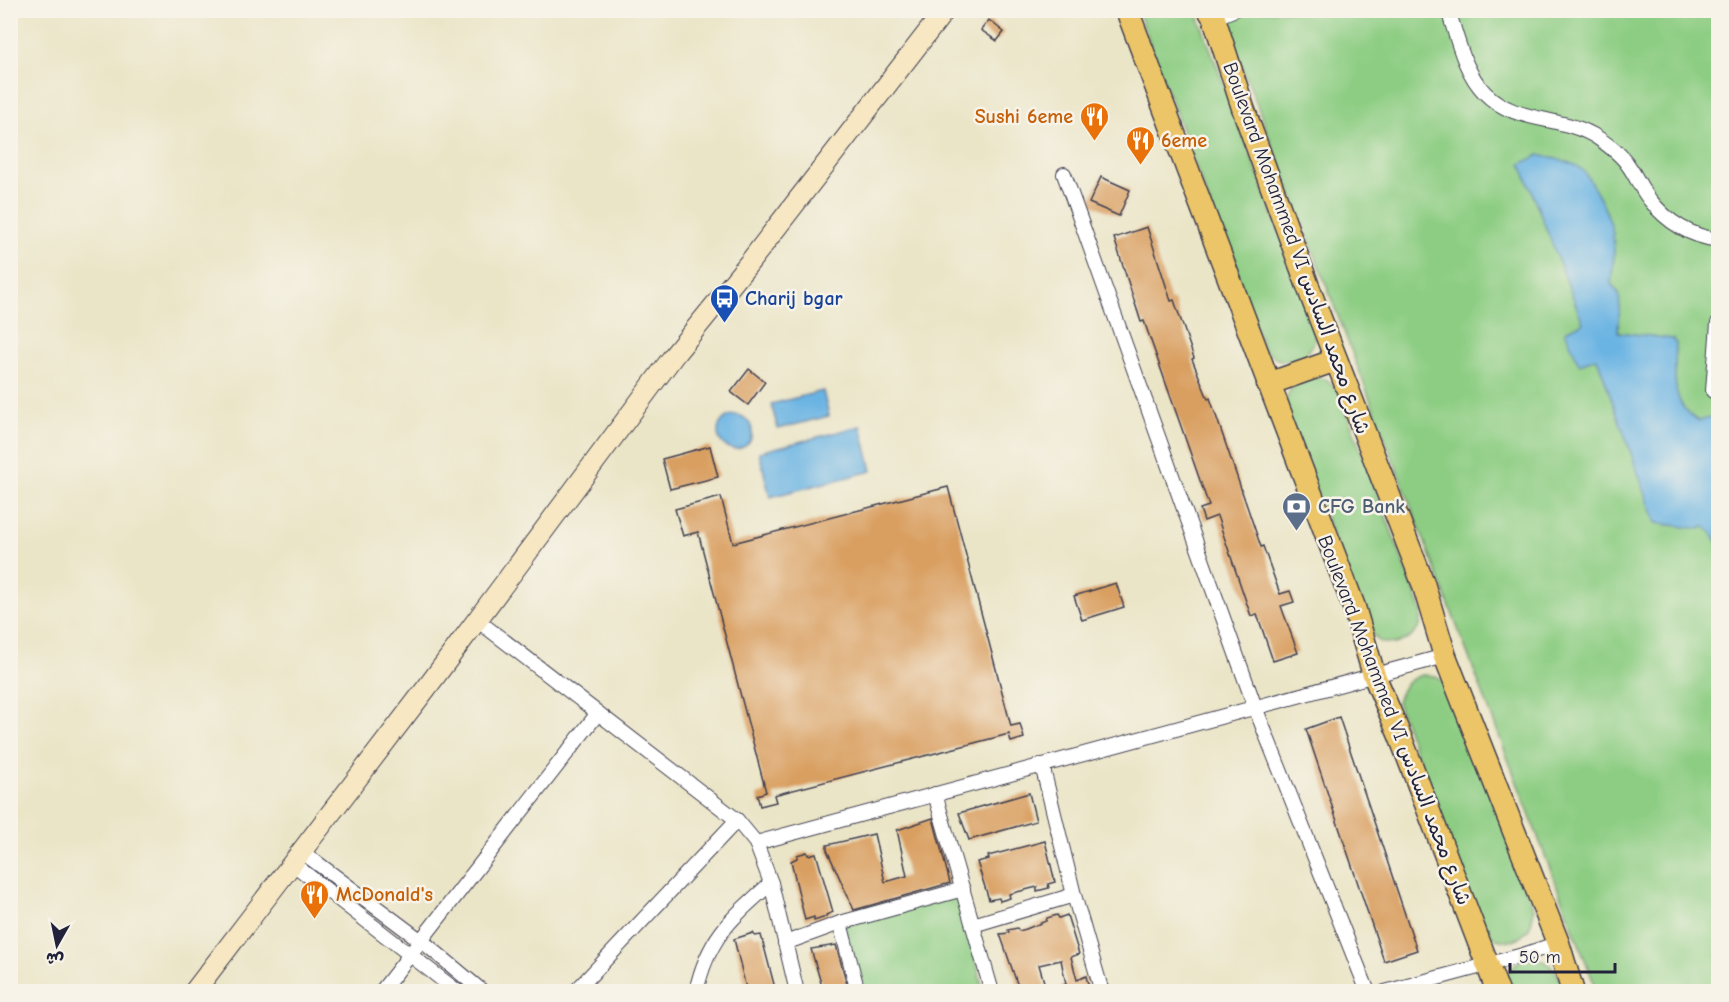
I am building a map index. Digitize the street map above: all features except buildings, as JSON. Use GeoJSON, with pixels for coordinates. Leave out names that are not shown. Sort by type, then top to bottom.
{"type":"FeatureCollection","features":[{"type":"Feature","properties":{"kind":"main road"},"geometry":{"type":"LineString","coordinates":[[194,992],[428,686],[675,354],[749,263],[945,10]]}},
{"type":"Feature","properties":{"kind":"main road","name":"Boulevard Mohammed VI شارع محمد السادس"},"geometry":{"type":"LineString","coordinates":[[1127,10],[1354,607],[1374,675],[1400,736],[1498,992]]}},
{"type":"Feature","properties":{"kind":"main road","name":"Boulevard Mohammed VI شارع محمد السادس"},"geometry":{"type":"LineString","coordinates":[[1219,13],[1243,108],[1336,360],[1423,583],[1445,656],[1558,943],[1573,992]]}},
{"type":"Feature","properties":{"kind":"main road"},"geometry":{"type":"LineString","coordinates":[[1268,384],[1336,360]]}},
{"type":"Feature","properties":{"kind":"street"},"geometry":{"type":"LineString","coordinates":[[1448,10],[1463,55],[1474,78],[1485,93],[1504,108],[1526,116],[1574,126],[1596,137],[1628,164],[1650,201],[1666,217],[1686,231],[1704,238],[1719,240]]}},
{"type":"Feature","properties":{"kind":"street"},"geometry":{"type":"LineString","coordinates":[[1064,174],[1255,707],[1368,992]]}},
{"type":"Feature","properties":{"kind":"street"},"geometry":{"type":"LineString","coordinates":[[1713,391],[1719,323]]}},
{"type":"Feature","properties":{"kind":"street"},"geometry":{"type":"LineString","coordinates":[[477,620],[737,820],[756,843],[771,883],[797,992]]}},
{"type":"Feature","properties":{"kind":"street"},"geometry":{"type":"LineString","coordinates":[[756,843],[1445,656]]}},
{"type":"Feature","properties":{"kind":"street"},"geometry":{"type":"LineString","coordinates":[[381,992],[419,939],[598,712]]}},
{"type":"Feature","properties":{"kind":"street"},"geometry":{"type":"LineString","coordinates":[[1042,765],[1074,895],[1102,992]]}},
{"type":"Feature","properties":{"kind":"street"},"geometry":{"type":"LineString","coordinates":[[935,794],[990,991]]}},
{"type":"Feature","properties":{"kind":"street"},"geometry":{"type":"LineString","coordinates":[[576,992],[737,820]]}},
{"type":"Feature","properties":{"kind":"street"},"geometry":{"type":"LineString","coordinates":[[296,857],[419,939],[483,992]]}},
{"type":"Feature","properties":{"kind":"street"},"geometry":{"type":"LineString","coordinates":[[296,857],[458,992]]}},
{"type":"Feature","properties":{"kind":"street"},"geometry":{"type":"LineString","coordinates":[[696,992],[701,968],[709,948],[738,911],[771,883]]}},
{"type":"Feature","properties":{"kind":"street"},"geometry":{"type":"LineString","coordinates":[[785,943],[840,923],[963,889]]}},
{"type":"Feature","properties":{"kind":"street"},"geometry":{"type":"LineString","coordinates":[[973,926],[1074,895]]}},
{"type":"Feature","properties":{"kind":"street"},"geometry":{"type":"LineString","coordinates":[[840,923],[858,992]]}},
{"type":"Feature","properties":{"kind":"street"},"geometry":{"type":"LineString","coordinates":[[1385,992],[1558,943]]}},
{"type":"Feature","properties":{"kind":"green space"},"geometry":{"type":"Polygon","coordinates":[[[1138,11],[1196,11],[1316,329],[1314,343],[1306,354],[1287,361],[1277,359],[1264,350],[1138,11]]]}},
{"type":"Feature","properties":{"kind":"green space"},"geometry":{"type":"Polygon","coordinates":[[[1221,11],[1718,11],[1718,991],[1597,991],[1221,11]]]}},
{"type":"Feature","properties":{"kind":"green space"},"geometry":{"type":"Polygon","coordinates":[[[1313,377],[1326,379],[1338,390],[1422,612],[1420,627],[1410,638],[1395,644],[1380,642],[1369,631],[1284,407],[1290,390],[1313,377]]]}},
{"type":"Feature","properties":{"kind":"green space"},"geometry":{"type":"Polygon","coordinates":[[[1422,675],[1436,676],[1449,687],[1534,909],[1529,928],[1513,940],[1500,940],[1482,932],[1397,702],[1405,685],[1422,675]]]}},
{"type":"Feature","properties":{"kind":"green space"},"geometry":{"type":"Polygon","coordinates":[[[958,894],[983,989],[971,992],[863,991],[843,924],[958,894]]]}},
{"type":"Feature","properties":{"kind":"green space"},"geometry":{"type":"Polygon","coordinates":[[[1528,957],[1536,958],[1552,967],[1565,991],[1506,991],[1507,974],[1518,962],[1528,957]]]}},
{"type":"Feature","properties":{"kind":"water"},"geometry":{"type":"Polygon","coordinates":[[[1539,155],[1570,162],[1581,169],[1590,180],[1602,203],[1613,235],[1614,257],[1611,284],[1618,293],[1619,299],[1618,332],[1673,339],[1676,343],[1676,387],[1683,407],[1689,415],[1699,421],[1718,415],[1718,543],[1704,526],[1701,529],[1656,523],[1597,358],[1579,364],[1565,331],[1583,323],[1521,164],[1539,155]]]}},
{"type":"Feature","properties":{"kind":"water"},"geometry":{"type":"Polygon","coordinates":[[[823,391],[829,416],[778,429],[771,404],[823,391]]]}},
{"type":"Feature","properties":{"kind":"water"},"geometry":{"type":"Polygon","coordinates":[[[735,415],[747,420],[752,432],[747,444],[735,449],[723,444],[718,432],[723,420],[735,415]]]}},
{"type":"Feature","properties":{"kind":"water"},"geometry":{"type":"Polygon","coordinates":[[[861,426],[872,471],[770,497],[759,452],[861,426]]]}},
{"type":"Feature","properties":{"kind":"place","name":"Sushi 6eme"},"geometry":{"type":"Point","coordinates":[1094,142]}},
{"type":"Feature","properties":{"kind":"place","name":"6eme"},"geometry":{"type":"Point","coordinates":[1140,166]}},
{"type":"Feature","properties":{"kind":"place","name":"Charij bgar"},"geometry":{"type":"Point","coordinates":[724,324]}},
{"type":"Feature","properties":{"kind":"place","name":"CFG Bank"},"geometry":{"type":"Point","coordinates":[1297,532]}},
{"type":"Feature","properties":{"kind":"place","name":"McDonald's"},"geometry":{"type":"Point","coordinates":[315,920]}}]}
